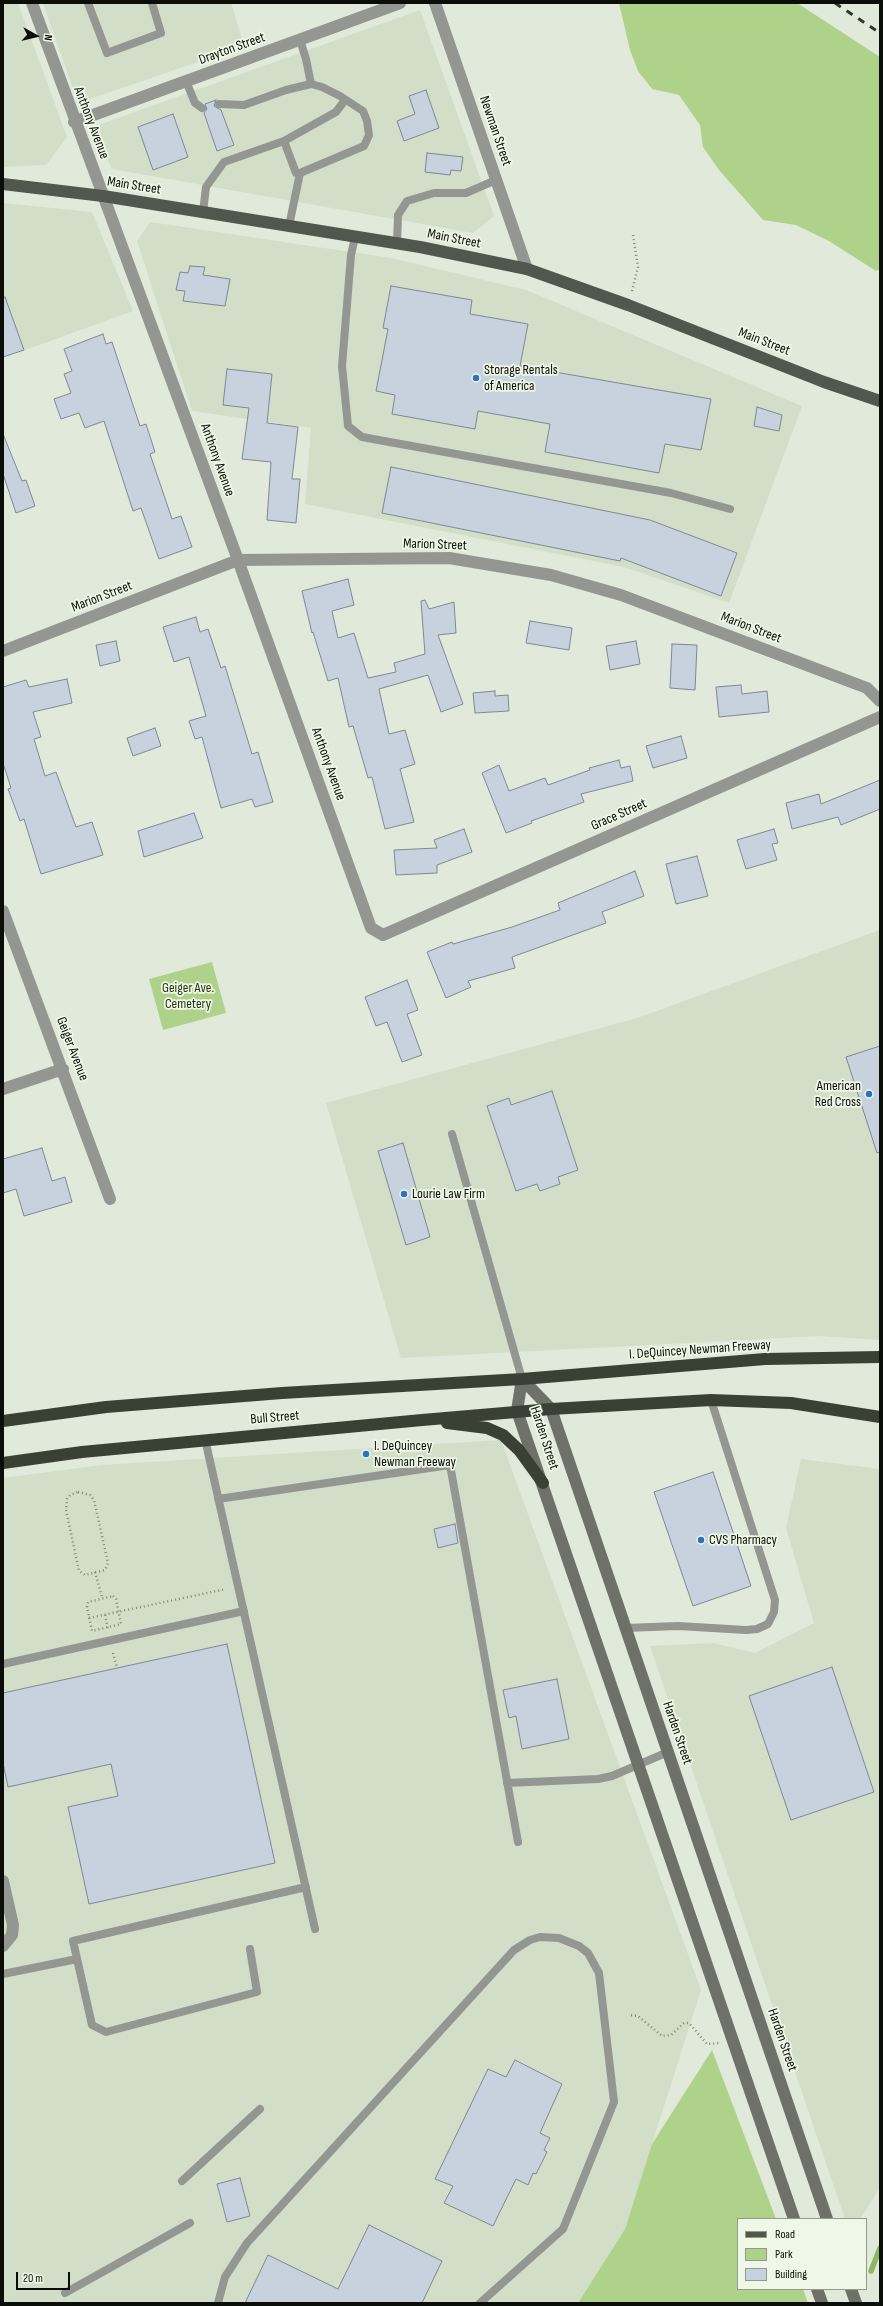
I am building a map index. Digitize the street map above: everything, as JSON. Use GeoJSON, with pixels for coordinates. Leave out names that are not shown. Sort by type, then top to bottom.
{"type":"FeatureCollection","features":[{"type":"Feature","properties":{"kind":"highway","name":"I. DeQuincey Newman Freeway"},"geometry":{"type":"LineString","coordinates":[[522,1379],[765,1359],[880,1358]]}},
{"type":"Feature","properties":{"kind":"highway","name":"Bull Street"},"geometry":{"type":"LineString","coordinates":[[3,1421],[106,1407],[522,1379]]}},
{"type":"Feature","properties":{"kind":"highway"},"geometry":{"type":"LineString","coordinates":[[551,1409],[711,1400],[791,1402],[880,1417]]}},
{"type":"Feature","properties":{"kind":"highway","name":"Bull Street"},"geometry":{"type":"LineString","coordinates":[[3,1463],[82,1452],[205,1439],[551,1409]]}},
{"type":"Feature","properties":{"kind":"highway"},"geometry":{"type":"LineString","coordinates":[[422,1420],[488,1428],[503,1435],[519,1450],[543,1483]]}},
{"type":"Feature","properties":{"kind":"main road","name":"Main Street"},"geometry":{"type":"LineString","coordinates":[[3,184],[103,196],[203,212],[397,244],[527,269],[628,305],[824,382],[880,401]]}},
{"type":"Feature","properties":{"kind":"main road","name":"Harden Street"},"geometry":{"type":"LineString","coordinates":[[522,1379],[551,1409],[827,2218]]}},
{"type":"Feature","properties":{"kind":"main road","name":"Harden Street"},"geometry":{"type":"LineString","coordinates":[[522,1379],[517,1412],[543,1483],[794,2218]]}},
{"type":"Feature","properties":{"kind":"main road"},"geometry":{"type":"LineString","coordinates":[[818,2290],[822,2303]]}},
{"type":"Feature","properties":{"kind":"main road"},"geometry":{"type":"LineString","coordinates":[[851,2290],[856,2303]]}},
{"type":"Feature","properties":{"kind":"street","name":"Anthony Avenue"},"geometry":{"type":"LineString","coordinates":[[32,3],[74,122],[103,196],[238,560],[371,928]]}},
{"type":"Feature","properties":{"kind":"street","name":"Drayton Street"},"geometry":{"type":"LineString","coordinates":[[74,122],[400,3]]}},
{"type":"Feature","properties":{"kind":"street","name":"Newman Street"},"geometry":{"type":"LineString","coordinates":[[435,3],[527,269]]}},
{"type":"Feature","properties":{"kind":"street","name":"Marion Street"},"geometry":{"type":"LineString","coordinates":[[3,651],[238,560],[449,558],[551,575],[622,595],[868,688],[880,700]]}},
{"type":"Feature","properties":{"kind":"street","name":"Grace Street"},"geometry":{"type":"LineString","coordinates":[[371,928],[383,935],[880,717]]}},
{"type":"Feature","properties":{"kind":"street","name":"Geiger Avenue"},"geometry":{"type":"LineString","coordinates":[[3,911],[63,1069],[110,1199]]}},
{"type":"Feature","properties":{"kind":"street"},"geometry":{"type":"LineString","coordinates":[[3,1089],[63,1069]]}},
{"type":"Feature","properties":{"kind":"street"},"geometry":{"type":"LineString","coordinates":[[3,1881],[13,1924],[12,1935],[3,1946]]}},
{"type":"Feature","properties":{"kind":"lane"},"geometry":{"type":"LineString","coordinates":[[88,3],[107,53],[161,33],[152,3]]}},
{"type":"Feature","properties":{"kind":"lane"},"geometry":{"type":"LineString","coordinates":[[300,40],[306,59],[311,84]]}},
{"type":"Feature","properties":{"kind":"lane"},"geometry":{"type":"LineString","coordinates":[[186,81],[195,103],[202,108]]}},
{"type":"Feature","properties":{"kind":"lane"},"geometry":{"type":"LineString","coordinates":[[219,104],[244,106],[286,90],[311,84],[322,87],[363,111],[367,121],[369,135],[364,146],[300,173]]}},
{"type":"Feature","properties":{"kind":"lane"},"geometry":{"type":"LineString","coordinates":[[203,212],[206,187],[224,162],[284,141],[336,112],[345,100]]}},
{"type":"Feature","properties":{"kind":"lane"},"geometry":{"type":"LineString","coordinates":[[284,141],[296,172],[300,173]]}},
{"type":"Feature","properties":{"kind":"lane"},"geometry":{"type":"LineString","coordinates":[[289,226],[300,173]]}},
{"type":"Feature","properties":{"kind":"lane"},"geometry":{"type":"LineString","coordinates":[[397,244],[398,216],[407,201],[434,193],[466,193],[496,180]]}},
{"type":"Feature","properties":{"kind":"lane"},"geometry":{"type":"LineString","coordinates":[[355,237],[342,366],[348,426],[362,437],[671,493],[730,509]]}},
{"type":"Feature","properties":{"kind":"lane"},"geometry":{"type":"LineString","coordinates":[[452,1134],[522,1379]]}},
{"type":"Feature","properties":{"kind":"lane"},"geometry":{"type":"LineString","coordinates":[[625,1628],[678,1626],[746,1630],[757,1629],[768,1624],[774,1612],[775,1600],[711,1400]]}},
{"type":"Feature","properties":{"kind":"lane"},"geometry":{"type":"LineString","coordinates":[[205,1439],[315,1929]]}},
{"type":"Feature","properties":{"kind":"lane"},"geometry":{"type":"LineString","coordinates":[[218,1499],[450,1465],[518,1842]]}},
{"type":"Feature","properties":{"kind":"lane"},"geometry":{"type":"LineString","coordinates":[[3,1664],[244,1612]]}},
{"type":"Feature","properties":{"kind":"lane"},"geometry":{"type":"LineString","coordinates":[[507,1783],[598,1779],[612,1776],[668,1752]]}},
{"type":"Feature","properties":{"kind":"lane"},"geometry":{"type":"LineString","coordinates":[[250,1949],[257,1992],[106,2032],[92,2025],[73,1941],[306,1887]]}},
{"type":"Feature","properties":{"kind":"lane"},"geometry":{"type":"LineString","coordinates":[[218,2303],[225,2277],[247,2243],[514,1950],[530,1940],[540,1937],[559,1938],[579,1946],[588,1953],[599,1973],[614,2102],[563,2229],[480,2303]]}},
{"type":"Feature","properties":{"kind":"lane"},"geometry":{"type":"LineString","coordinates":[[3,1974],[77,1959]]}},
{"type":"Feature","properties":{"kind":"lane"},"geometry":{"type":"LineString","coordinates":[[182,2181],[260,2108]]}},
{"type":"Feature","properties":{"kind":"lane"},"geometry":{"type":"LineString","coordinates":[[65,2293],[190,2222]]}},
{"type":"Feature","properties":{"kind":"path"},"geometry":{"type":"LineString","coordinates":[[628,305],[638,266],[633,235]]}},
{"type":"Feature","properties":{"kind":"path"},"geometry":{"type":"LineString","coordinates":[[78,1492],[90,1495],[94,1500],[108,1564],[105,1570],[95,1572],[81,1574],[77,1564],[65,1505],[70,1495],[78,1492]]}},
{"type":"Feature","properties":{"kind":"path"},"geometry":{"type":"LineString","coordinates":[[95,1572],[102,1597]]}},
{"type":"Feature","properties":{"kind":"path"},"geometry":{"type":"LineString","coordinates":[[89,1618],[119,1613],[238,1586]]}},
{"type":"Feature","properties":{"kind":"path"},"geometry":{"type":"LineString","coordinates":[[92,1631],[87,1607],[88,1602],[102,1597],[115,1597],[121,1624]]}},
{"type":"Feature","properties":{"kind":"path"},"geometry":{"type":"LineString","coordinates":[[631,2016],[638,2016],[662,2036],[671,2035],[684,2023],[689,2023],[707,2044],[719,2043]]}},
{"type":"Feature","properties":{"kind":"shaded area"},"geometry":{"type":"Polygon","coordinates":[[[3,3],[18,3],[67,137],[46,165],[3,167],[3,3]]]}},
{"type":"Feature","properties":{"kind":"shaded area"},"geometry":{"type":"Polygon","coordinates":[[[43,3],[231,3],[244,46],[78,103],[43,3]]]}},
{"type":"Feature","properties":{"kind":"shaded area"},"geometry":{"type":"Polygon","coordinates":[[[420,10],[494,216],[473,233],[112,169],[93,127],[420,10]]]}},
{"type":"Feature","properties":{"kind":"shaded area"},"geometry":{"type":"Polygon","coordinates":[[[3,203],[92,212],[133,311],[3,358],[3,203]]]}},
{"type":"Feature","properties":{"kind":"shaded area"},"geometry":{"type":"Polygon","coordinates":[[[150,222],[391,258],[526,290],[802,406],[729,603],[624,567],[305,504],[311,428],[192,411],[137,241],[150,222]]]}},
{"type":"Feature","properties":{"kind":"shaded area"},"geometry":{"type":"Polygon","coordinates":[[[880,930],[880,1340],[819,1336],[401,1358],[326,1103],[637,1018],[880,930]]]}},
{"type":"Feature","properties":{"kind":"shaded area"},"geometry":{"type":"Polygon","coordinates":[[[501,1440],[701,1990],[625,2229],[578,2303],[3,2303],[3,1478],[102,1465],[501,1440]]]}},
{"type":"Feature","properties":{"kind":"shaded area"},"geometry":{"type":"Polygon","coordinates":[[[801,1459],[880,1469],[880,2188],[861,2218],[845,2218],[650,1646],[713,1643],[755,1653],[814,1623],[786,1528],[801,1459]]]}},
{"type":"Feature","properties":{"kind":"green space"},"geometry":{"type":"Polygon","coordinates":[[[619,3],[797,3],[880,57],[880,269],[876,271],[829,241],[796,225],[763,220],[719,170],[703,147],[700,125],[679,95],[652,89],[638,71],[630,50],[619,3]]]}},
{"type":"Feature","properties":{"kind":"green space","name":"Geiger Ave. Cemetery"},"geometry":{"type":"Polygon","coordinates":[[[212,962],[226,1013],[163,1030],[149,979],[212,962]]]}},
{"type":"Feature","properties":{"kind":"green space"},"geometry":{"type":"Polygon","coordinates":[[[712,2050],[776,2218],[737,2218],[737,2290],[803,2290],[808,2303],[578,2303],[625,2229],[652,2144],[712,2050]]]}},
{"type":"Feature","properties":{"kind":"building"},"geometry":{"type":"Polygon","coordinates":[[[426,90],[439,128],[404,141],[397,121],[415,114],[409,96],[426,90]]]}},
{"type":"Feature","properties":{"kind":"building"},"geometry":{"type":"Polygon","coordinates":[[[216,100],[214,106],[221,110],[234,145],[217,151],[204,113],[207,109],[205,104],[216,100]]]}},
{"type":"Feature","properties":{"kind":"building"},"geometry":{"type":"Polygon","coordinates":[[[173,114],[188,157],[153,170],[138,127],[173,114]]]}},
{"type":"Feature","properties":{"kind":"building"},"geometry":{"type":"Polygon","coordinates":[[[427,153],[463,157],[461,171],[451,170],[450,175],[425,172],[427,153]]]}},
{"type":"Feature","properties":{"kind":"building"},"geometry":{"type":"Polygon","coordinates":[[[190,266],[205,267],[203,275],[230,279],[225,306],[183,301],[185,291],[176,290],[180,272],[188,273],[190,266]]]}},
{"type":"Feature","properties":{"kind":"building"},"geometry":{"type":"Polygon","coordinates":[[[391,286],[472,300],[470,314],[528,324],[520,366],[711,399],[701,450],[665,444],[659,473],[545,452],[550,424],[478,411],[475,429],[392,414],[395,395],[376,391],[388,329],[383,328],[391,286]]]}},
{"type":"Feature","properties":{"kind":"building"},"geometry":{"type":"Polygon","coordinates":[[[5,297],[24,350],[3,357],[3,298],[5,297]]]}},
{"type":"Feature","properties":{"kind":"building"},"geometry":{"type":"Polygon","coordinates":[[[103,334],[106,344],[112,342],[140,426],[146,424],[155,452],[150,454],[172,519],[181,516],[192,547],[159,559],[141,508],[133,511],[104,421],[85,428],[79,413],[61,419],[54,399],[71,393],[64,374],[72,371],[64,349],[103,334]]]}},
{"type":"Feature","properties":{"kind":"building"},"geometry":{"type":"Polygon","coordinates":[[[227,369],[272,374],[267,423],[298,427],[292,479],[300,479],[296,523],[267,520],[271,462],[242,459],[249,408],[223,405],[227,369]]]}},
{"type":"Feature","properties":{"kind":"building"},"geometry":{"type":"Polygon","coordinates":[[[757,407],[782,415],[779,431],[754,426],[757,407]]]}},
{"type":"Feature","properties":{"kind":"building"},"geometry":{"type":"Polygon","coordinates":[[[3,434],[22,481],[26,480],[35,506],[16,513],[3,474],[3,434]]]}},
{"type":"Feature","properties":{"kind":"building"},"geometry":{"type":"Polygon","coordinates":[[[391,467],[650,520],[737,553],[721,596],[621,558],[620,561],[382,513],[391,467]]]}},
{"type":"Feature","properties":{"kind":"building"},"geometry":{"type":"Polygon","coordinates":[[[348,579],[354,605],[332,611],[338,638],[354,633],[368,678],[396,672],[394,663],[425,654],[421,601],[425,600],[429,609],[454,602],[456,633],[438,635],[463,704],[441,712],[428,675],[379,689],[389,734],[405,730],[415,764],[400,769],[414,822],[385,829],[372,777],[368,778],[353,726],[349,727],[338,678],[328,681],[313,632],[312,633],[302,591],[348,579]]]}},
{"type":"Feature","properties":{"kind":"building"},"geometry":{"type":"Polygon","coordinates":[[[196,617],[200,632],[208,629],[221,668],[225,666],[252,754],[258,752],[273,802],[255,807],[252,799],[221,808],[202,737],[195,739],[189,721],[206,716],[189,657],[174,662],[163,627],[196,617]]]}},
{"type":"Feature","properties":{"kind":"building"},"geometry":{"type":"Polygon","coordinates":[[[530,621],[572,628],[569,650],[526,643],[530,621]]]}},
{"type":"Feature","properties":{"kind":"building"},"geometry":{"type":"Polygon","coordinates":[[[116,641],[120,661],[100,666],[96,645],[116,641]]]}},
{"type":"Feature","properties":{"kind":"building"},"geometry":{"type":"Polygon","coordinates":[[[636,641],[640,664],[610,670],[606,646],[636,641]]]}},
{"type":"Feature","properties":{"kind":"building"},"geometry":{"type":"Polygon","coordinates":[[[672,644],[697,645],[695,690],[670,688],[672,644]]]}},
{"type":"Feature","properties":{"kind":"building"},"geometry":{"type":"Polygon","coordinates":[[[67,679],[72,703],[33,712],[41,737],[34,739],[45,776],[56,772],[76,827],[92,822],[103,855],[41,874],[24,819],[20,821],[8,789],[11,788],[3,763],[3,687],[26,680],[29,687],[67,679]]]}},
{"type":"Feature","properties":{"kind":"building"},"geometry":{"type":"Polygon","coordinates":[[[741,685],[742,694],[767,691],[769,712],[719,717],[716,687],[741,685]]]}},
{"type":"Feature","properties":{"kind":"building"},"geometry":{"type":"Polygon","coordinates":[[[495,691],[495,696],[508,695],[509,711],[475,713],[473,693],[495,691]]]}},
{"type":"Feature","properties":{"kind":"building"},"geometry":{"type":"Polygon","coordinates":[[[155,728],[161,746],[133,756],[127,738],[155,728]]]}},
{"type":"Feature","properties":{"kind":"building"},"geometry":{"type":"Polygon","coordinates":[[[681,736],[687,758],[653,768],[646,746],[681,736]]]}},
{"type":"Feature","properties":{"kind":"building"},"geometry":{"type":"Polygon","coordinates":[[[619,760],[621,768],[630,766],[633,781],[581,794],[584,802],[531,821],[532,823],[506,833],[482,773],[499,765],[509,791],[545,778],[548,785],[590,770],[589,768],[619,760]]]}},
{"type":"Feature","properties":{"kind":"building"},"geometry":{"type":"Polygon","coordinates":[[[880,780],[880,809],[841,825],[838,817],[792,829],[786,803],[819,794],[821,804],[880,780]]]}},
{"type":"Feature","properties":{"kind":"building"},"geometry":{"type":"Polygon","coordinates":[[[194,813],[203,838],[144,857],[138,831],[194,813]]]}},
{"type":"Feature","properties":{"kind":"building"},"geometry":{"type":"Polygon","coordinates":[[[464,829],[472,852],[437,865],[437,873],[396,875],[394,850],[437,848],[434,840],[464,829]]]}},
{"type":"Feature","properties":{"kind":"building"},"geometry":{"type":"Polygon","coordinates":[[[774,829],[778,843],[772,844],[777,860],[746,869],[737,840],[774,829]]]}},
{"type":"Feature","properties":{"kind":"building"},"geometry":{"type":"Polygon","coordinates":[[[697,856],[708,896],[676,904],[666,864],[697,856]]]}},
{"type":"Feature","properties":{"kind":"building"},"geometry":{"type":"Polygon","coordinates":[[[635,871],[644,896],[602,912],[606,923],[512,957],[515,968],[468,981],[471,987],[446,998],[427,952],[452,942],[453,944],[512,927],[560,910],[558,903],[635,871]]]}},
{"type":"Feature","properties":{"kind":"building"},"geometry":{"type":"Polygon","coordinates":[[[407,980],[418,1010],[407,1014],[422,1055],[402,1062],[387,1022],[376,1026],[365,997],[407,980]]]}},
{"type":"Feature","properties":{"kind":"building","name":"American Red Cross"},"geometry":{"type":"Polygon","coordinates":[[[880,1046],[880,1152],[877,1153],[846,1057],[880,1046]]]}},
{"type":"Feature","properties":{"kind":"building"},"geometry":{"type":"Polygon","coordinates":[[[552,1091],[578,1170],[558,1177],[560,1184],[540,1191],[537,1184],[516,1191],[487,1106],[509,1098],[511,1105],[552,1091]]]}},
{"type":"Feature","properties":{"kind":"building","name":"Lourie Law Firm"},"geometry":{"type":"Polygon","coordinates":[[[403,1143],[430,1237],[406,1245],[378,1151],[403,1143]]]}},
{"type":"Feature","properties":{"kind":"building"},"geometry":{"type":"Polygon","coordinates":[[[42,1148],[52,1181],[65,1177],[72,1202],[24,1216],[16,1189],[3,1193],[3,1159],[42,1148]]]}},
{"type":"Feature","properties":{"kind":"building"},"geometry":{"type":"Polygon","coordinates":[[[713,1472],[751,1586],[693,1606],[654,1492],[713,1472]]]}},
{"type":"Feature","properties":{"kind":"building"},"geometry":{"type":"Polygon","coordinates":[[[455,1524],[458,1543],[438,1548],[434,1529],[455,1524]]]}},
{"type":"Feature","properties":{"kind":"building"},"geometry":{"type":"Polygon","coordinates":[[[227,1644],[275,1863],[89,1904],[68,1807],[118,1796],[111,1764],[8,1787],[3,1763],[3,1693],[227,1644]]]}},
{"type":"Feature","properties":{"kind":"building"},"geometry":{"type":"Polygon","coordinates":[[[832,1667],[874,1792],[791,1820],[749,1696],[832,1667]]]}},
{"type":"Feature","properties":{"kind":"building"},"geometry":{"type":"Polygon","coordinates":[[[557,1679],[569,1739],[522,1749],[516,1716],[509,1718],[503,1690],[557,1679]]]}},
{"type":"Feature","properties":{"kind":"building"},"geometry":{"type":"Polygon","coordinates":[[[515,2060],[562,2084],[540,2133],[550,2138],[544,2150],[547,2152],[536,2174],[533,2173],[528,2185],[516,2179],[493,2226],[444,2203],[453,2186],[435,2179],[488,2069],[506,2077],[515,2060]]]}},
{"type":"Feature","properties":{"kind":"building"},"geometry":{"type":"Polygon","coordinates":[[[240,2178],[250,2216],[227,2222],[217,2184],[240,2178]]]}},
{"type":"Feature","properties":{"kind":"building"},"geometry":{"type":"Polygon","coordinates":[[[369,2225],[442,2261],[422,2303],[245,2303],[268,2255],[338,2289],[369,2225]]]}},
{"type":"Feature","properties":{"kind":"waterway"},"geometry":{"type":"LineString","coordinates":[[871,2271],[880,2248]]}},
{"type":"Feature","properties":{"kind":"railway"},"geometry":{"type":"LineString","coordinates":[[835,3],[880,33]]}},
{"type":"Feature","properties":{"kind":"place","name":"Storage Rentals of America"},"geometry":{"type":"Point","coordinates":[476,378]}},
{"type":"Feature","properties":{"kind":"place","name":"American Red Cross"},"geometry":{"type":"Point","coordinates":[869,1094]}},
{"type":"Feature","properties":{"kind":"place","name":"Lourie Law Firm"},"geometry":{"type":"Point","coordinates":[404,1194]}},
{"type":"Feature","properties":{"kind":"place","name":"I. DeQuincey Newman Freeway"},"geometry":{"type":"Point","coordinates":[366,1454]}},
{"type":"Feature","properties":{"kind":"place","name":"CVS Pharmacy"},"geometry":{"type":"Point","coordinates":[701,1540]}}]}
